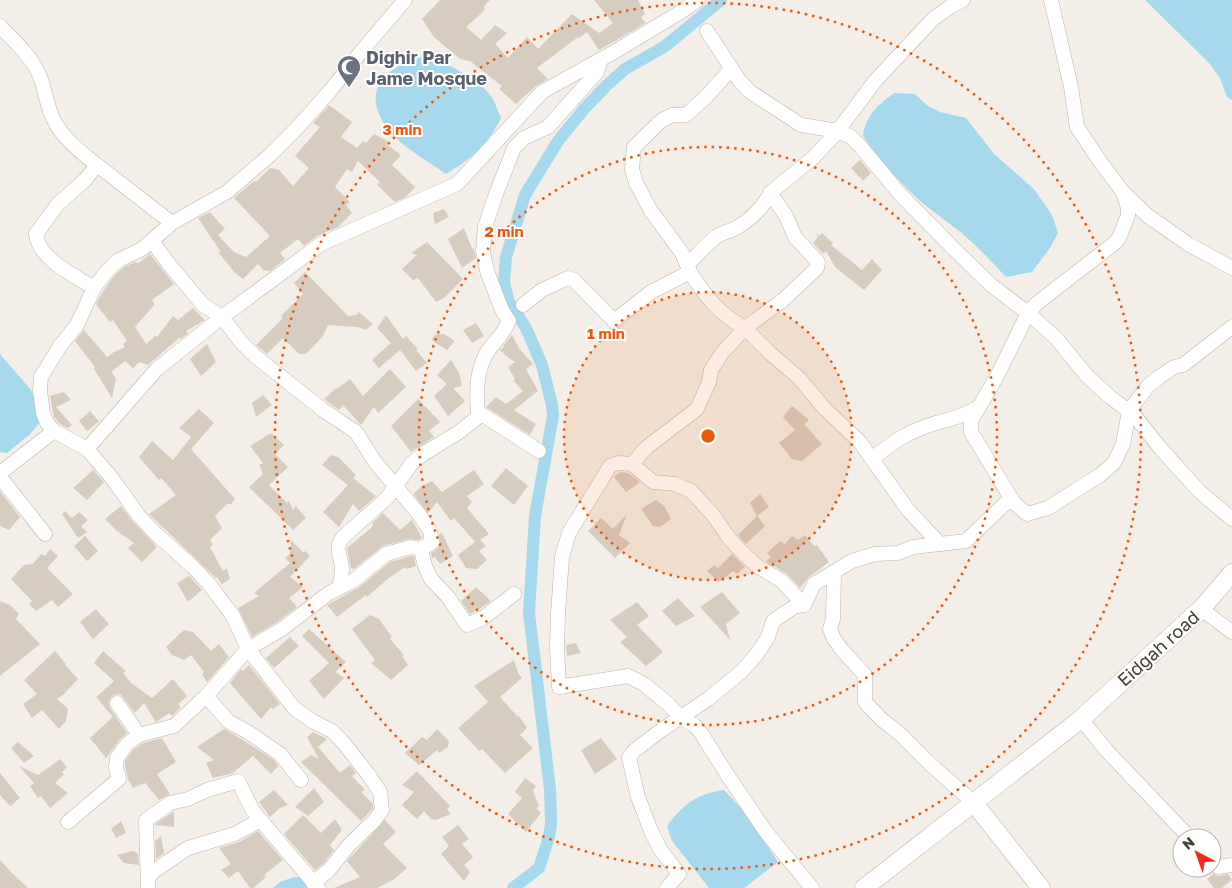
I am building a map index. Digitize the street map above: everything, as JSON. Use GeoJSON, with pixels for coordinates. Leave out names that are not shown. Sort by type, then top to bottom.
{"type":"FeatureCollection","features":[{"type":"Feature","properties":{"kind":"street"},"geometry":{"type":"LineString","coordinates":[[148,883],[146,820],[170,802],[188,799],[208,790],[238,781],[253,811],[316,886],[349,845],[374,821],[382,810],[380,792],[368,774],[332,731],[312,721],[294,708],[248,649],[232,616],[209,584],[139,516],[112,477],[87,449],[54,431],[43,413],[40,391],[41,377],[60,346],[80,320],[94,288],[107,272],[120,260],[142,249],[172,223],[228,192],[270,155],[330,91],[360,52],[405,0]]}},
{"type":"Feature","properties":{"kind":"street"},"geometry":{"type":"LineString","coordinates":[[87,449],[157,369],[222,317],[321,244],[457,184],[542,92],[679,13],[698,0]]}},
{"type":"Feature","properties":{"kind":"street"},"geometry":{"type":"LineString","coordinates":[[523,305],[542,290],[568,278],[574,280],[614,321],[651,292],[688,268],[714,238],[735,228],[760,208],[770,193],[812,158],[837,132],[874,81],[934,18],[963,0]]}},
{"type":"Feature","properties":{"kind":"street"},"geometry":{"type":"LineString","coordinates":[[1051,0],[1071,87],[1077,127],[1123,192],[1148,216],[1188,244],[1232,268]]}},
{"type":"Feature","properties":{"kind":"street"},"geometry":{"type":"LineString","coordinates":[[0,26],[38,72],[50,112],[70,144],[172,223]]}},
{"type":"Feature","properties":{"kind":"street"},"geometry":{"type":"LineString","coordinates":[[707,31],[731,69],[749,91],[801,125],[850,136],[900,194],[953,248],[991,285],[1028,313],[1056,338],[1092,381],[1129,411],[1200,492],[1232,519]]}},
{"type":"Feature","properties":{"kind":"street"},"geometry":{"type":"LineString","coordinates":[[478,417],[476,386],[478,375],[487,354],[509,322],[502,310],[487,271],[483,251],[485,227],[496,194],[514,148],[524,138],[548,127],[597,72],[601,59]]}},
{"type":"Feature","properties":{"kind":"street"},"geometry":{"type":"LineString","coordinates":[[731,69],[706,98],[686,114],[672,115],[662,120],[634,147],[632,169],[636,183],[652,211],[682,253],[688,268],[710,302],[728,319],[745,328],[799,378],[824,409],[860,442],[908,510],[940,544]]}},
{"type":"Feature","properties":{"kind":"street"},"geometry":{"type":"LineString","coordinates":[[94,288],[52,261],[37,242],[36,234],[58,204],[85,180],[97,166]]}},
{"type":"Feature","properties":{"kind":"street"},"geometry":{"type":"LineString","coordinates":[[1123,192],[1128,215],[1120,236],[1116,242],[1036,304],[1028,313],[988,394],[971,421],[971,432],[1011,498],[1027,514],[1048,508],[1100,475],[1114,463],[1123,444],[1129,411],[1148,386],[1159,376],[1174,367],[1183,365],[1232,327]]}},
{"type":"Feature","properties":{"kind":"street"},"geometry":{"type":"LineString","coordinates":[[632,464],[647,447],[697,409],[709,382],[712,370],[722,353],[745,328],[782,301],[817,268],[818,262],[795,237],[786,216],[770,193]]}},
{"type":"Feature","properties":{"kind":"street"},"geometry":{"type":"LineString","coordinates":[[68,822],[119,780],[116,758],[127,744],[139,735],[174,726],[206,696],[248,649],[282,629],[329,593],[353,582],[386,554],[411,547],[421,549],[432,542],[430,531],[418,513],[375,462],[356,432],[323,410],[255,356],[241,342],[222,317],[203,305],[152,241]]}},
{"type":"Feature","properties":{"kind":"street"},"geometry":{"type":"LineString","coordinates":[[872,459],[894,440],[933,424],[966,415],[978,408]]}},
{"type":"Feature","properties":{"kind":"street"},"geometry":{"type":"LineString","coordinates":[[339,588],[342,571],[338,544],[387,498],[412,463],[418,458],[483,415],[539,451]]}},
{"type":"Feature","properties":{"kind":"street"},"geometry":{"type":"LineString","coordinates":[[0,473],[54,431]]}},
{"type":"Feature","properties":{"kind":"street"},"geometry":{"type":"LineString","coordinates":[[804,605],[782,581],[757,566],[743,553],[729,538],[713,515],[691,492],[675,484],[653,482],[632,464],[618,463],[610,466],[569,533],[562,557],[557,647],[559,687],[628,676],[644,684],[668,704],[681,718],[694,725],[766,832],[812,888]]}},
{"type":"Feature","properties":{"kind":"street"},"geometry":{"type":"LineString","coordinates":[[0,477],[45,534]]}},
{"type":"Feature","properties":{"kind":"street"},"geometry":{"type":"LineString","coordinates":[[804,605],[814,584],[852,561],[875,554],[898,553],[913,547],[966,542],[1011,498]]}},
{"type":"Feature","properties":{"kind":"street"},"geometry":{"type":"LineString","coordinates":[[421,549],[425,566],[431,578],[448,597],[467,625],[483,618],[514,594]]}},
{"type":"Feature","properties":{"kind":"street"},"geometry":{"type":"LineString","coordinates":[[834,572],[830,629],[842,650],[865,675],[865,702],[881,720],[899,733],[974,803],[1041,888]]}},
{"type":"Feature","properties":{"kind":"street","name":"Eidgah road"},"geometry":{"type":"LineString","coordinates":[[864,888],[1081,719],[1201,609],[1232,573]]}},
{"type":"Feature","properties":{"kind":"street"},"geometry":{"type":"LineString","coordinates":[[667,888],[680,874],[660,849],[651,831],[638,797],[629,758],[634,751],[660,731],[719,692],[757,654],[768,637],[773,621],[794,607],[804,605]]}},
{"type":"Feature","properties":{"kind":"street"},"geometry":{"type":"LineString","coordinates":[[1201,609],[1232,632]]}},
{"type":"Feature","properties":{"kind":"street"},"geometry":{"type":"LineString","coordinates":[[206,696],[229,722],[248,732],[280,754],[301,780]]}},
{"type":"Feature","properties":{"kind":"street"},"geometry":{"type":"LineString","coordinates":[[117,703],[139,735]]}},
{"type":"Feature","properties":{"kind":"street"},"geometry":{"type":"LineString","coordinates":[[1081,719],[1108,751],[1181,828]]}},
{"type":"Feature","properties":{"kind":"street"},"geometry":{"type":"LineString","coordinates":[[148,883],[154,871],[188,848],[235,834],[260,820]]}},
{"type":"Feature","properties":{"kind":"water"},"geometry":{"type":"Polygon","coordinates":[[[1145,0],[1232,0],[1232,100],[1227,97],[1220,78],[1209,63],[1145,0]]]}},
{"type":"Feature","properties":{"kind":"water"},"geometry":{"type":"Polygon","coordinates":[[[427,55],[463,73],[481,85],[493,99],[501,118],[485,143],[463,163],[446,174],[401,143],[384,123],[378,110],[376,97],[378,86],[385,76],[410,61],[427,55]]]}},
{"type":"Feature","properties":{"kind":"water"},"geometry":{"type":"Polygon","coordinates":[[[894,93],[915,94],[928,106],[940,112],[966,118],[995,155],[1034,189],[1052,215],[1058,233],[1050,248],[1032,272],[1006,277],[965,236],[919,200],[875,153],[863,136],[867,122],[874,111],[894,93]]]}},
{"type":"Feature","properties":{"kind":"water"},"geometry":{"type":"Polygon","coordinates":[[[0,354],[31,390],[37,403],[41,421],[30,434],[7,453],[0,452],[0,354]]]}},
{"type":"Feature","properties":{"kind":"water"},"geometry":{"type":"Polygon","coordinates":[[[724,790],[747,815],[778,862],[744,888],[709,888],[672,841],[667,826],[691,801],[706,794],[724,790]]]}},
{"type":"Feature","properties":{"kind":"water"},"geometry":{"type":"Polygon","coordinates":[[[294,877],[304,878],[315,888],[273,888],[280,882],[294,877]]]}},
{"type":"Feature","properties":{"kind":"building"},"geometry":{"type":"Polygon","coordinates":[[[440,0],[490,0],[484,6],[485,10],[466,27],[481,40],[495,25],[507,33],[495,44],[508,58],[527,37],[538,49],[572,14],[599,33],[613,23],[594,0],[638,0],[645,14],[641,17],[646,23],[599,50],[587,32],[578,37],[537,68],[548,79],[536,86],[516,104],[499,89],[502,86],[470,61],[460,59],[434,37],[422,19],[440,0]]]}},
{"type":"Feature","properties":{"kind":"building"},"geometry":{"type":"Polygon","coordinates":[[[329,105],[352,122],[341,137],[357,148],[363,141],[366,143],[374,134],[389,142],[386,144],[401,155],[392,165],[415,187],[406,197],[395,202],[377,185],[380,182],[358,161],[352,172],[347,169],[335,187],[350,202],[346,205],[352,213],[338,227],[317,236],[304,246],[298,239],[280,253],[285,259],[270,271],[263,270],[258,264],[243,279],[235,273],[219,253],[220,251],[198,218],[210,212],[225,229],[218,235],[234,252],[246,257],[270,236],[234,198],[254,181],[256,182],[270,168],[279,170],[293,186],[309,168],[295,156],[320,127],[313,123],[329,105]]]}},
{"type":"Feature","properties":{"kind":"building"},"geometry":{"type":"Polygon","coordinates":[[[860,160],[871,173],[863,181],[851,168],[860,160]]]}},
{"type":"Feature","properties":{"kind":"building"},"geometry":{"type":"Polygon","coordinates":[[[444,209],[449,217],[435,224],[433,213],[444,209]]]}},
{"type":"Feature","properties":{"kind":"building"},"geometry":{"type":"Polygon","coordinates":[[[464,228],[476,258],[462,268],[448,239],[464,228]]]}},
{"type":"Feature","properties":{"kind":"building"},"geometry":{"type":"Polygon","coordinates":[[[816,233],[820,236],[822,233],[833,243],[831,245],[862,270],[872,259],[882,270],[864,290],[835,267],[826,251],[823,254],[813,243],[818,237],[816,233]]]}},
{"type":"Feature","properties":{"kind":"building"},"geometry":{"type":"Polygon","coordinates":[[[427,242],[463,279],[444,298],[436,302],[418,278],[413,280],[402,269],[417,255],[411,253],[427,242]]]}},
{"type":"Feature","properties":{"kind":"building"},"geometry":{"type":"Polygon","coordinates":[[[150,254],[174,284],[152,300],[155,304],[135,327],[146,344],[155,336],[157,337],[173,316],[178,320],[193,308],[205,320],[186,331],[188,333],[181,339],[179,338],[148,365],[140,362],[133,368],[125,361],[111,372],[116,378],[112,398],[94,369],[95,367],[75,341],[84,330],[107,357],[125,347],[123,344],[127,341],[113,320],[110,322],[96,304],[113,277],[124,267],[135,262],[139,263],[150,254]]]}},
{"type":"Feature","properties":{"kind":"building"},"geometry":{"type":"Polygon","coordinates":[[[305,272],[348,316],[357,315],[359,312],[373,324],[366,330],[358,327],[328,325],[323,336],[306,354],[299,354],[283,338],[267,354],[256,345],[283,318],[281,316],[303,294],[294,283],[305,272]]]}},
{"type":"Feature","properties":{"kind":"building"},"geometry":{"type":"Polygon","coordinates":[[[386,315],[403,339],[406,336],[427,363],[416,371],[400,350],[379,368],[372,360],[391,343],[377,328],[386,315]]]}},
{"type":"Feature","properties":{"kind":"building"},"geometry":{"type":"Polygon","coordinates":[[[476,323],[484,336],[472,343],[463,330],[476,323]]]}},
{"type":"Feature","properties":{"kind":"building"},"geometry":{"type":"Polygon","coordinates":[[[436,334],[444,334],[455,341],[447,350],[431,340],[436,334]]]}},
{"type":"Feature","properties":{"kind":"building"},"geometry":{"type":"Polygon","coordinates":[[[512,335],[519,348],[533,364],[526,369],[538,391],[514,410],[536,424],[530,435],[486,407],[496,397],[506,404],[523,391],[513,380],[515,379],[508,367],[515,362],[500,350],[512,335]]]}},
{"type":"Feature","properties":{"kind":"building"},"geometry":{"type":"Polygon","coordinates":[[[207,344],[216,362],[201,376],[190,359],[207,344]]]}},
{"type":"Feature","properties":{"kind":"building"},"geometry":{"type":"Polygon","coordinates":[[[451,360],[459,373],[462,386],[453,388],[465,401],[448,416],[434,396],[447,384],[437,375],[451,360]]]}},
{"type":"Feature","properties":{"kind":"building"},"geometry":{"type":"Polygon","coordinates":[[[390,369],[406,387],[378,413],[374,407],[361,425],[343,405],[339,410],[324,399],[350,379],[363,396],[390,369]]]}},
{"type":"Feature","properties":{"kind":"building"},"geometry":{"type":"Polygon","coordinates":[[[64,392],[71,400],[56,407],[72,425],[68,428],[60,424],[54,417],[50,396],[64,392]]]}},
{"type":"Feature","properties":{"kind":"building"},"geometry":{"type":"Polygon","coordinates":[[[263,395],[272,405],[256,417],[252,403],[263,395]]]}},
{"type":"Feature","properties":{"kind":"building"},"geometry":{"type":"Polygon","coordinates":[[[418,399],[440,422],[429,431],[434,437],[411,452],[391,426],[418,399]]]}},
{"type":"Feature","properties":{"kind":"building"},"geometry":{"type":"Polygon","coordinates":[[[792,406],[809,420],[804,424],[822,444],[802,461],[792,459],[779,443],[795,430],[783,417],[792,406]]]}},
{"type":"Feature","properties":{"kind":"building"},"geometry":{"type":"Polygon","coordinates":[[[199,409],[214,423],[191,449],[235,499],[215,516],[222,528],[210,540],[213,544],[210,547],[223,571],[227,568],[230,579],[222,584],[217,577],[149,514],[176,495],[161,478],[159,480],[139,457],[152,441],[173,460],[191,437],[179,428],[199,409]]]}},
{"type":"Feature","properties":{"kind":"building"},"geometry":{"type":"Polygon","coordinates":[[[90,411],[99,421],[87,431],[79,421],[90,411]]]}},
{"type":"Feature","properties":{"kind":"building"},"geometry":{"type":"Polygon","coordinates":[[[271,433],[284,445],[275,454],[288,467],[269,485],[287,503],[289,501],[293,510],[296,506],[306,518],[293,530],[249,487],[263,474],[259,465],[263,463],[250,446],[271,433]]]}},
{"type":"Feature","properties":{"kind":"building"},"geometry":{"type":"Polygon","coordinates":[[[331,455],[338,457],[356,475],[353,478],[376,496],[359,511],[353,504],[339,527],[323,512],[348,485],[322,465],[331,455]]]}},
{"type":"Feature","properties":{"kind":"building"},"geometry":{"type":"Polygon","coordinates":[[[506,468],[528,486],[514,505],[491,486],[506,468]]]}},
{"type":"Feature","properties":{"kind":"building"},"geometry":{"type":"Polygon","coordinates":[[[93,470],[104,482],[87,500],[73,488],[93,470]]]}},
{"type":"Feature","properties":{"kind":"building"},"geometry":{"type":"Polygon","coordinates":[[[474,470],[484,484],[467,496],[472,502],[467,508],[489,534],[480,540],[486,546],[479,551],[487,560],[477,569],[466,568],[458,555],[475,542],[454,518],[451,521],[437,502],[428,513],[413,494],[422,486],[432,481],[442,492],[474,470]]]}},
{"type":"Feature","properties":{"kind":"building"},"geometry":{"type":"Polygon","coordinates":[[[620,472],[628,473],[640,482],[626,492],[614,477],[620,472]]]}},
{"type":"Feature","properties":{"kind":"building"},"geometry":{"type":"Polygon","coordinates":[[[0,491],[20,517],[9,530],[0,526],[0,491]]]}},
{"type":"Feature","properties":{"kind":"building"},"geometry":{"type":"Polygon","coordinates":[[[760,494],[769,507],[757,516],[750,503],[760,494]]]}},
{"type":"Feature","properties":{"kind":"building"},"geometry":{"type":"Polygon","coordinates":[[[656,500],[664,506],[671,519],[660,527],[653,526],[641,509],[656,500]]]}},
{"type":"Feature","properties":{"kind":"building"},"geometry":{"type":"Polygon","coordinates":[[[121,506],[133,522],[157,547],[142,562],[128,548],[134,543],[117,531],[105,519],[121,506]]]}},
{"type":"Feature","properties":{"kind":"building"},"geometry":{"type":"Polygon","coordinates":[[[65,511],[72,518],[79,512],[88,520],[81,526],[87,532],[78,538],[62,514],[65,511]]]}},
{"type":"Feature","properties":{"kind":"building"},"geometry":{"type":"Polygon","coordinates":[[[383,513],[400,530],[412,520],[422,538],[419,540],[409,539],[383,546],[354,569],[351,568],[347,548],[371,528],[372,523],[383,513]]]}},
{"type":"Feature","properties":{"kind":"building"},"geometry":{"type":"Polygon","coordinates":[[[627,514],[619,535],[630,543],[615,558],[588,531],[601,518],[613,529],[627,514]]]}},
{"type":"Feature","properties":{"kind":"building"},"geometry":{"type":"Polygon","coordinates":[[[757,516],[765,526],[746,544],[738,535],[757,516]]]}},
{"type":"Feature","properties":{"kind":"building"},"geometry":{"type":"Polygon","coordinates":[[[442,533],[453,556],[440,564],[435,557],[432,558],[431,553],[440,546],[439,534],[442,533]]]}},
{"type":"Feature","properties":{"kind":"building"},"geometry":{"type":"Polygon","coordinates":[[[805,535],[814,546],[817,545],[829,562],[809,577],[800,588],[787,574],[766,561],[771,557],[767,553],[780,541],[785,544],[792,536],[798,540],[805,535]]]}},
{"type":"Feature","properties":{"kind":"building"},"geometry":{"type":"Polygon","coordinates":[[[85,536],[98,551],[87,561],[74,546],[85,536]]]}},
{"type":"Feature","properties":{"kind":"building"},"geometry":{"type":"Polygon","coordinates":[[[291,540],[310,556],[290,577],[303,587],[289,598],[297,607],[252,637],[238,608],[259,596],[254,593],[290,563],[285,558],[290,554],[291,540]]]}},
{"type":"Feature","properties":{"kind":"building"},"geometry":{"type":"Polygon","coordinates":[[[50,549],[58,556],[47,568],[73,594],[58,607],[52,600],[36,611],[29,604],[32,601],[11,579],[24,565],[33,564],[41,554],[45,556],[50,549]]]}},
{"type":"Feature","properties":{"kind":"building"},"geometry":{"type":"Polygon","coordinates":[[[732,554],[745,567],[737,574],[733,571],[719,582],[707,571],[714,565],[718,568],[732,554]]]}},
{"type":"Feature","properties":{"kind":"building"},"geometry":{"type":"Polygon","coordinates":[[[414,556],[416,566],[407,569],[405,567],[367,597],[366,595],[337,617],[327,605],[358,588],[390,562],[414,556]]]}},
{"type":"Feature","properties":{"kind":"building"},"geometry":{"type":"Polygon","coordinates":[[[189,576],[202,590],[188,602],[177,583],[189,576]]]}},
{"type":"Feature","properties":{"kind":"building"},"geometry":{"type":"Polygon","coordinates":[[[476,587],[491,601],[470,614],[461,601],[476,587]]]}},
{"type":"Feature","properties":{"kind":"building"},"geometry":{"type":"Polygon","coordinates":[[[722,592],[740,613],[726,624],[730,640],[700,607],[722,592]]]}},
{"type":"Feature","properties":{"kind":"building"},"geometry":{"type":"Polygon","coordinates":[[[678,598],[695,616],[676,626],[662,611],[678,598]]]}},
{"type":"Feature","properties":{"kind":"building"},"geometry":{"type":"Polygon","coordinates":[[[0,601],[10,605],[19,614],[16,619],[40,644],[0,676],[0,601]]]}},
{"type":"Feature","properties":{"kind":"building"},"geometry":{"type":"Polygon","coordinates":[[[637,602],[649,616],[637,625],[663,652],[646,666],[620,642],[627,637],[610,620],[637,602]]]}},
{"type":"Feature","properties":{"kind":"building"},"geometry":{"type":"Polygon","coordinates":[[[96,609],[109,624],[93,639],[80,622],[96,609]]]}},
{"type":"Feature","properties":{"kind":"building"},"geometry":{"type":"Polygon","coordinates":[[[370,615],[379,619],[392,637],[390,639],[404,655],[402,656],[408,665],[391,680],[371,663],[375,660],[352,629],[370,615]]]}},
{"type":"Feature","properties":{"kind":"building"},"geometry":{"type":"Polygon","coordinates":[[[309,629],[346,662],[335,672],[344,678],[324,699],[309,681],[329,663],[302,636],[309,629]]]}},
{"type":"Feature","properties":{"kind":"building"},"geometry":{"type":"Polygon","coordinates":[[[184,630],[193,632],[211,651],[219,644],[229,657],[207,682],[202,674],[204,672],[191,655],[184,660],[172,655],[166,647],[184,630]]]}},
{"type":"Feature","properties":{"kind":"building"},"geometry":{"type":"Polygon","coordinates":[[[290,637],[299,646],[274,668],[266,658],[290,637]]]}},
{"type":"Feature","properties":{"kind":"building"},"geometry":{"type":"Polygon","coordinates":[[[576,643],[581,653],[567,656],[566,645],[576,643]]]}},
{"type":"Feature","properties":{"kind":"building"},"geometry":{"type":"Polygon","coordinates":[[[55,651],[78,679],[57,699],[68,709],[66,721],[59,729],[42,710],[32,718],[23,704],[37,694],[24,680],[55,651]]]}},
{"type":"Feature","properties":{"kind":"building"},"geometry":{"type":"Polygon","coordinates":[[[103,651],[126,671],[123,673],[131,683],[152,698],[173,679],[187,696],[178,704],[181,707],[172,716],[169,713],[156,722],[144,703],[135,713],[121,695],[116,694],[112,696],[108,703],[110,708],[127,733],[120,739],[106,758],[90,738],[113,717],[96,697],[114,681],[94,663],[103,651]]]}},
{"type":"Feature","properties":{"kind":"building"},"geometry":{"type":"Polygon","coordinates":[[[514,660],[518,673],[522,678],[500,697],[519,716],[527,728],[520,735],[533,748],[505,773],[482,749],[479,751],[458,728],[488,702],[474,686],[514,660]]]}},
{"type":"Feature","properties":{"kind":"building"},"geometry":{"type":"Polygon","coordinates":[[[249,665],[280,704],[273,709],[271,707],[261,719],[230,683],[241,669],[243,671],[249,665]]]}},
{"type":"Feature","properties":{"kind":"building"},"geometry":{"type":"Polygon","coordinates":[[[224,729],[274,760],[278,766],[271,774],[253,756],[233,773],[213,778],[206,763],[214,760],[197,747],[224,729]]]}},
{"type":"Feature","properties":{"kind":"building"},"geometry":{"type":"Polygon","coordinates":[[[437,729],[449,741],[448,747],[439,753],[437,750],[419,765],[405,753],[422,737],[427,740],[437,729]]]}},
{"type":"Feature","properties":{"kind":"building"},"geometry":{"type":"Polygon","coordinates":[[[313,732],[327,739],[318,747],[340,773],[350,765],[356,773],[352,776],[365,790],[361,792],[373,804],[373,808],[361,821],[301,762],[311,755],[319,759],[307,737],[313,732]]]}},
{"type":"Feature","properties":{"kind":"building"},"geometry":{"type":"Polygon","coordinates":[[[162,738],[176,762],[157,774],[170,794],[159,800],[145,783],[133,788],[128,779],[125,761],[133,750],[143,743],[162,738]]]}},
{"type":"Feature","properties":{"kind":"building"},"geometry":{"type":"Polygon","coordinates":[[[601,738],[617,759],[595,774],[581,750],[601,738]]]}},
{"type":"Feature","properties":{"kind":"building"},"geometry":{"type":"Polygon","coordinates":[[[18,742],[34,756],[24,763],[11,748],[18,742]]]}},
{"type":"Feature","properties":{"kind":"building"},"geometry":{"type":"Polygon","coordinates":[[[60,759],[67,767],[62,772],[64,774],[55,783],[68,793],[50,808],[41,796],[38,798],[30,786],[34,783],[19,766],[38,775],[60,759]]]}},
{"type":"Feature","properties":{"kind":"building"},"geometry":{"type":"Polygon","coordinates":[[[417,771],[450,806],[447,809],[451,814],[436,820],[431,819],[424,811],[417,819],[402,805],[414,792],[402,785],[417,771]]]}},
{"type":"Feature","properties":{"kind":"building"},"geometry":{"type":"Polygon","coordinates":[[[0,773],[20,798],[10,806],[0,795],[0,773]]]}},
{"type":"Feature","properties":{"kind":"building"},"geometry":{"type":"Polygon","coordinates":[[[525,778],[536,786],[533,791],[539,806],[536,808],[541,813],[526,832],[508,814],[522,798],[515,792],[525,778]]]}},
{"type":"Feature","properties":{"kind":"building"},"geometry":{"type":"Polygon","coordinates":[[[314,788],[324,802],[308,816],[295,807],[314,788]]]}},
{"type":"Feature","properties":{"kind":"building"},"geometry":{"type":"Polygon","coordinates":[[[274,790],[288,805],[280,808],[270,817],[259,802],[274,790]]]}},
{"type":"Feature","properties":{"kind":"building"},"geometry":{"type":"Polygon","coordinates":[[[174,811],[174,827],[155,825],[155,824],[174,811]]]}},
{"type":"Feature","properties":{"kind":"building"},"geometry":{"type":"Polygon","coordinates":[[[303,815],[321,833],[335,819],[342,830],[330,845],[334,850],[323,864],[315,870],[284,834],[303,815]]]}},
{"type":"Feature","properties":{"kind":"building"},"geometry":{"type":"Polygon","coordinates":[[[385,820],[396,832],[383,844],[407,868],[393,880],[377,888],[334,888],[360,877],[347,861],[385,820]]]}},
{"type":"Feature","properties":{"kind":"building"},"geometry":{"type":"Polygon","coordinates":[[[121,821],[126,833],[116,838],[111,829],[121,821]]]}},
{"type":"Feature","properties":{"kind":"building"},"geometry":{"type":"Polygon","coordinates":[[[458,825],[469,839],[462,844],[473,857],[464,865],[470,872],[464,881],[441,854],[449,846],[442,837],[458,825]]]}},
{"type":"Feature","properties":{"kind":"building"},"geometry":{"type":"Polygon","coordinates":[[[258,831],[283,860],[264,875],[266,877],[253,888],[250,888],[238,871],[229,878],[221,870],[231,864],[219,848],[239,842],[258,831]]]}},
{"type":"Feature","properties":{"kind":"building"},"geometry":{"type":"Polygon","coordinates":[[[161,836],[164,853],[156,859],[155,841],[161,836]]]}},
{"type":"Feature","properties":{"kind":"building"},"geometry":{"type":"Polygon","coordinates":[[[132,851],[138,853],[139,865],[124,863],[117,855],[132,851]]]}},
{"type":"Feature","properties":{"kind":"building"},"geometry":{"type":"Polygon","coordinates":[[[0,860],[13,874],[28,888],[0,888],[0,860]]]}},
{"type":"Feature","properties":{"kind":"building"},"geometry":{"type":"Polygon","coordinates":[[[1228,874],[1232,880],[1222,888],[1214,888],[1207,879],[1222,878],[1222,875],[1228,874]]]}},
{"type":"Feature","properties":{"kind":"waterway"},"geometry":{"type":"LineString","coordinates":[[513,888],[539,868],[551,824],[550,789],[529,613],[535,516],[553,416],[542,365],[526,328],[509,302],[504,283],[506,257],[525,195],[558,141],[584,109],[625,69],[664,47],[721,0]]}},
{"type":"Feature","properties":{"kind":"place","name":"Dighir Par Jame Mosque"},"geometry":{"type":"Point","coordinates":[349,88]}}]}
